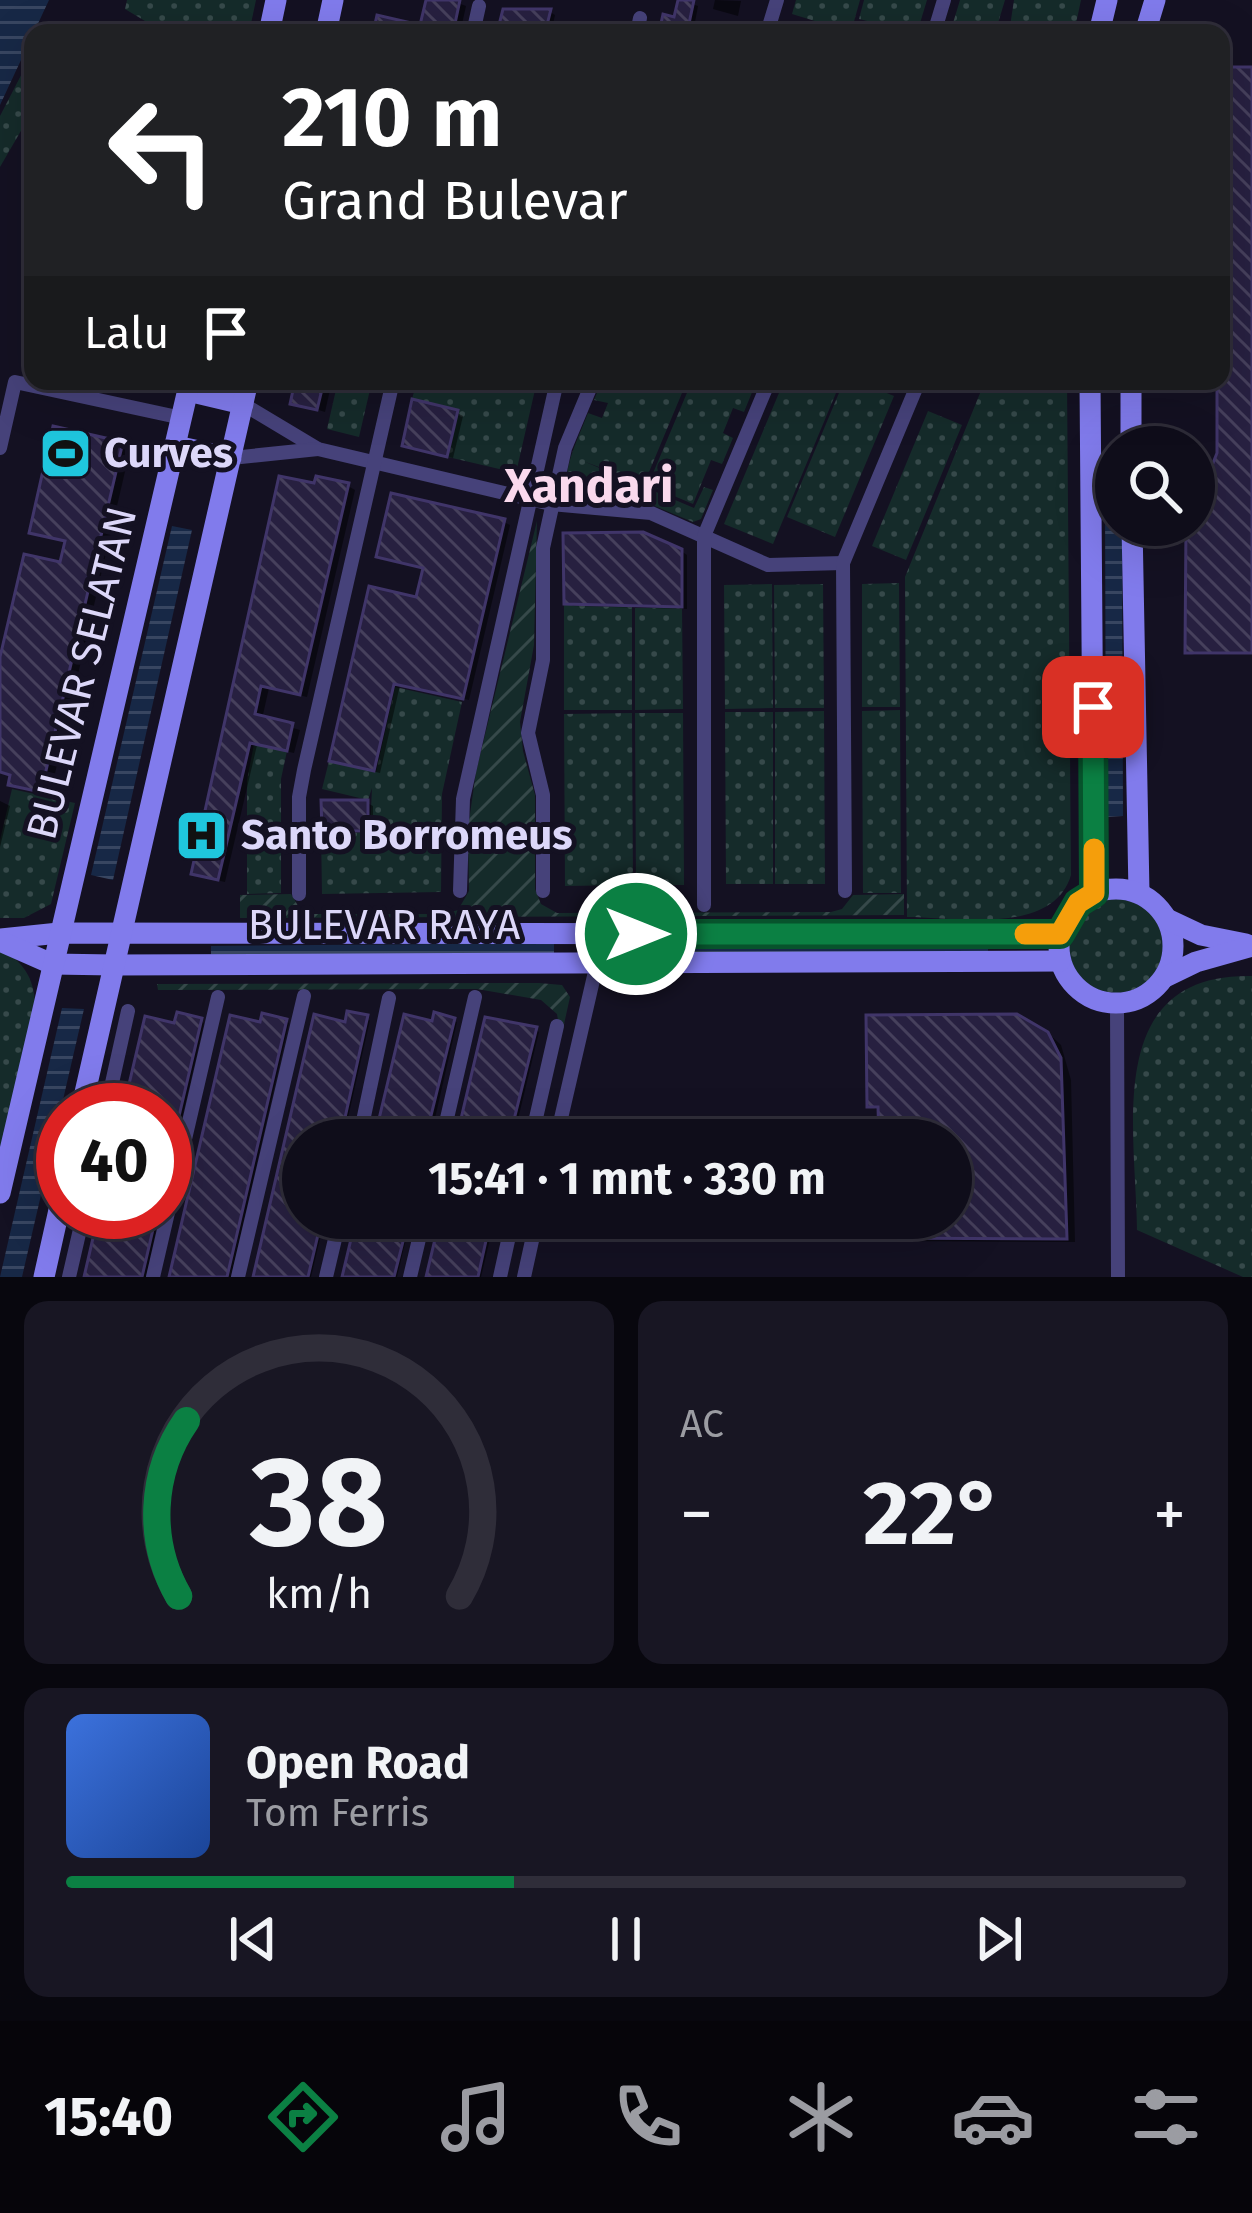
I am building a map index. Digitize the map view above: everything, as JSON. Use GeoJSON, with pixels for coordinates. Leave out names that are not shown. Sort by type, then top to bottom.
{"type":"FeatureCollection","features":[{"type":"Feature","properties":{"kind":"street"},"geometry":{"type":"LineString","coordinates":[[474,24],[479,6]]}},
{"type":"Feature","properties":{"kind":"street"},"geometry":{"type":"LineString","coordinates":[[0,448],[15,382],[24,384]]}},
{"type":"Feature","properties":{"kind":"street"},"geometry":{"type":"LineString","coordinates":[[52,390],[182,418]]}},
{"type":"Feature","properties":{"kind":"street","name":"BULEVAR SELATAN"},"geometry":{"type":"LineString","coordinates":[[0,1193],[188,390]]}},
{"type":"Feature","properties":{"kind":"street"},"geometry":{"type":"LineString","coordinates":[[299,894],[302,784],[391,390]]}},
{"type":"Feature","properties":{"kind":"street"},"geometry":{"type":"LineString","coordinates":[[460,891],[463,799],[555,390]]}},
{"type":"Feature","properties":{"kind":"street"},"geometry":{"type":"LineString","coordinates":[[543,891],[543,795],[528,733],[543,660],[543,548],[565,448],[588,390]]}},
{"type":"Feature","properties":{"kind":"street"},"geometry":{"type":"LineString","coordinates":[[704,905],[704,536],[765,390]]}},
{"type":"Feature","properties":{"kind":"street"},"geometry":{"type":"LineString","coordinates":[[845,891],[843,563],[915,390]]}},
{"type":"Feature","properties":{"kind":"street"},"geometry":{"type":"LineString","coordinates":[[1090,390],[1094,893]]}},
{"type":"Feature","properties":{"kind":"street"},"geometry":{"type":"LineString","coordinates":[[1131,390],[1131,426]]}},
{"type":"Feature","properties":{"kind":"street"},"geometry":{"type":"LineString","coordinates":[[87,1083],[246,392],[318,449]]}},
{"type":"Feature","properties":{"kind":"street"},"geometry":{"type":"LineString","coordinates":[[176,446],[231,458],[318,449],[551,505],[651,513],[768,565],[843,563]]}},
{"type":"Feature","properties":{"kind":"street"},"geometry":{"type":"LineString","coordinates":[[1132,546],[1139,893]]}},
{"type":"Feature","properties":{"kind":"street"},"geometry":{"type":"LineString","coordinates":[[1165,977],[1174,948],[1167,919],[1155,903],[1139,893],[1109,889],[1078,903],[1060,934],[1060,962],[1081,993],[1098,1002],[1117,1004],[1152,992],[1165,977],[1196,962],[1252,946]]}},
{"type":"Feature","properties":{"kind":"street"},"geometry":{"type":"LineString","coordinates":[[1167,919],[1201,935],[1252,946]]}},
{"type":"Feature","properties":{"kind":"street","name":"BULEVAR RAYA"},"geometry":{"type":"LineString","coordinates":[[0,940],[59,933],[1060,934]]}},
{"type":"Feature","properties":{"kind":"street"},"geometry":{"type":"LineString","coordinates":[[561,1119],[597,963],[597,934]]}},
{"type":"Feature","properties":{"kind":"street","name":"BULEVAR RAYA"},"geometry":{"type":"LineString","coordinates":[[0,940],[52,964],[1060,962]]}},
{"type":"Feature","properties":{"kind":"street"},"geometry":{"type":"LineString","coordinates":[[238,1277],[304,996]]}},
{"type":"Feature","properties":{"kind":"street"},"geometry":{"type":"LineString","coordinates":[[153,1277],[218,997]]}},
{"type":"Feature","properties":{"kind":"street"},"geometry":{"type":"LineString","coordinates":[[447,1119],[476,997]]}},
{"type":"Feature","properties":{"kind":"street"},"geometry":{"type":"LineString","coordinates":[[363,1119],[389,998]]}},
{"type":"Feature","properties":{"kind":"street"},"geometry":{"type":"LineString","coordinates":[[1117,1004],[1118,1277]]}},
{"type":"Feature","properties":{"kind":"street"},"geometry":{"type":"LineString","coordinates":[[112,1083],[128,1011]]}},
{"type":"Feature","properties":{"kind":"street"},"geometry":{"type":"LineString","coordinates":[[536,1119],[557,1026]]}},
{"type":"Feature","properties":{"kind":"street"},"geometry":{"type":"LineString","coordinates":[[44,1277],[52,1239]]}},
{"type":"Feature","properties":{"kind":"street"},"geometry":{"type":"LineString","coordinates":[[69,1277],[78,1239]]}},
{"type":"Feature","properties":{"kind":"street"},"geometry":{"type":"LineString","coordinates":[[326,1277],[335,1239]]}},
{"type":"Feature","properties":{"kind":"street"},"geometry":{"type":"LineString","coordinates":[[410,1277],[419,1239]]}},
{"type":"Feature","properties":{"kind":"street"},"geometry":{"type":"LineString","coordinates":[[500,1277],[508,1239]]}},
{"type":"Feature","properties":{"kind":"street"},"geometry":{"type":"LineString","coordinates":[[524,1277],[532,1239]]}},
{"type":"Feature","properties":{"kind":"green space"},"geometry":{"type":"Polygon","coordinates":[[[127,0],[256,0],[251,24],[143,24],[125,9],[127,0]]]}},
{"type":"Feature","properties":{"kind":"green space"},"geometry":{"type":"Polygon","coordinates":[[[796,0],[860,0],[853,24],[825,24],[792,14],[796,0]]]}},
{"type":"Feature","properties":{"kind":"green space"},"geometry":{"type":"Polygon","coordinates":[[[864,0],[927,0],[920,24],[859,19],[864,0]]]}},
{"type":"Feature","properties":{"kind":"green space"},"geometry":{"type":"Polygon","coordinates":[[[960,0],[1005,0],[998,24],[953,24],[960,0]]]}},
{"type":"Feature","properties":{"kind":"green space"},"geometry":{"type":"Polygon","coordinates":[[[1014,0],[1081,0],[1076,24],[1010,24],[1014,0]]]}},
{"type":"Feature","properties":{"kind":"green space"},"geometry":{"type":"Polygon","coordinates":[[[24,69],[24,126],[0,167],[0,116],[24,69]]]}},
{"type":"Feature","properties":{"kind":"green space"},"geometry":{"type":"Polygon","coordinates":[[[336,390],[370,390],[359,437],[327,429],[336,390]]]}},
{"type":"Feature","properties":{"kind":"green space"},"geometry":{"type":"Polygon","coordinates":[[[414,390],[535,390],[516,473],[448,457],[459,410],[412,399],[414,390]]]}},
{"type":"Feature","properties":{"kind":"green space"},"geometry":{"type":"Polygon","coordinates":[[[598,390],[683,390],[644,484],[583,461],[694,508],[704,487],[713,490],[701,519],[693,522],[645,502],[578,501],[568,496],[569,465],[588,413],[602,418],[608,403],[594,400],[598,390]]]}},
{"type":"Feature","properties":{"kind":"green space"},"geometry":{"type":"Polygon","coordinates":[[[688,390],[753,390],[744,412],[733,408],[723,433],[733,438],[722,464],[711,460],[693,504],[648,485],[688,390]]]}},
{"type":"Feature","properties":{"kind":"green space"},"geometry":{"type":"Polygon","coordinates":[[[780,390],[837,390],[773,544],[724,524],[780,390]]]}},
{"type":"Feature","properties":{"kind":"green space"},"geometry":{"type":"Polygon","coordinates":[[[840,390],[879,390],[894,396],[835,537],[787,517],[840,390]]]}},
{"type":"Feature","properties":{"kind":"green space"},"geometry":{"type":"Polygon","coordinates":[[[981,390],[1067,390],[1071,875],[1061,894],[1045,907],[1001,919],[907,917],[905,577],[981,390]]]}},
{"type":"Feature","properties":{"kind":"green space"},"geometry":{"type":"Polygon","coordinates":[[[928,411],[962,425],[906,560],[872,546],[928,411]]]}},
{"type":"Feature","properties":{"kind":"green space"},"geometry":{"type":"Polygon","coordinates":[[[537,521],[534,645],[520,722],[535,795],[535,889],[541,904],[557,913],[831,912],[842,909],[853,895],[904,894],[904,915],[240,918],[240,895],[291,894],[300,909],[312,914],[444,914],[458,910],[469,891],[468,828],[476,772],[537,521]]]}},
{"type":"Feature","properties":{"kind":"green space"},"geometry":{"type":"Polygon","coordinates":[[[899,583],[900,707],[862,707],[862,584],[899,583]]]}},
{"type":"Feature","properties":{"kind":"green space"},"geometry":{"type":"Polygon","coordinates":[[[772,584],[773,708],[725,709],[724,585],[772,584]]]}},
{"type":"Feature","properties":{"kind":"green space"},"geometry":{"type":"Polygon","coordinates":[[[823,584],[824,708],[775,708],[774,585],[823,584]]]}},
{"type":"Feature","properties":{"kind":"green space"},"geometry":{"type":"Polygon","coordinates":[[[632,603],[632,710],[564,710],[564,604],[632,603]]]}},
{"type":"Feature","properties":{"kind":"green space"},"geometry":{"type":"Polygon","coordinates":[[[682,607],[683,709],[635,710],[635,608],[682,607]]]}},
{"type":"Feature","properties":{"kind":"green space"},"geometry":{"type":"Polygon","coordinates":[[[395,687],[462,702],[442,794],[441,892],[322,894],[321,831],[370,831],[372,788],[368,800],[322,789],[329,761],[376,772],[395,687]]]}},
{"type":"Feature","properties":{"kind":"green space"},"geometry":{"type":"Polygon","coordinates":[[[900,710],[901,893],[863,893],[862,711],[900,710]]]}},
{"type":"Feature","properties":{"kind":"green space"},"geometry":{"type":"Polygon","coordinates":[[[824,711],[825,884],[775,884],[775,712],[824,711]]]}},
{"type":"Feature","properties":{"kind":"green space"},"geometry":{"type":"Polygon","coordinates":[[[725,712],[773,712],[773,884],[726,884],[725,712]]]}},
{"type":"Feature","properties":{"kind":"green space"},"geometry":{"type":"Polygon","coordinates":[[[632,713],[633,885],[565,886],[564,714],[632,713]]]}},
{"type":"Feature","properties":{"kind":"green space"},"geometry":{"type":"Polygon","coordinates":[[[635,713],[683,713],[684,885],[636,885],[635,713]]]}},
{"type":"Feature","properties":{"kind":"green space"},"geometry":{"type":"Polygon","coordinates":[[[254,744],[287,751],[281,779],[281,893],[247,894],[247,780],[254,744]]]}},
{"type":"Feature","properties":{"kind":"green space"},"geometry":{"type":"Polygon","coordinates":[[[12,789],[75,803],[51,904],[24,918],[0,918],[0,840],[12,789]]]}},
{"type":"Feature","properties":{"kind":"green space"},"geometry":{"type":"Polygon","coordinates":[[[1116,899],[1134,902],[1149,913],[1160,928],[1160,964],[1149,979],[1134,990],[1116,993],[1098,990],[1083,979],[1072,964],[1069,946],[1072,928],[1083,913],[1098,902],[1116,899]]]}},
{"type":"Feature","properties":{"kind":"green space"},"geometry":{"type":"Polygon","coordinates":[[[0,949],[26,971],[35,1004],[0,1163],[0,949]]]}},
{"type":"Feature","properties":{"kind":"green space"},"geometry":{"type":"Polygon","coordinates":[[[1252,976],[1252,1277],[1243,1277],[1137,1230],[1133,1104],[1149,1028],[1171,1000],[1204,982],[1252,976]]]}},
{"type":"Feature","properties":{"kind":"green space"},"geometry":{"type":"Polygon","coordinates":[[[157,984],[562,985],[570,997],[561,1038],[557,1014],[541,1000],[477,989],[158,990],[157,984]]]}},
{"type":"Feature","properties":{"kind":"water"},"geometry":{"type":"Polygon","coordinates":[[[0,0],[49,0],[38,24],[24,24],[24,54],[0,105],[0,0]]]}},
{"type":"Feature","properties":{"kind":"water"},"geometry":{"type":"Polygon","coordinates":[[[172,526],[192,530],[113,880],[91,875],[172,526]]]}},
{"type":"Feature","properties":{"kind":"water"},"geometry":{"type":"Polygon","coordinates":[[[1105,546],[1122,546],[1123,816],[1106,817],[1105,546]]]}},
{"type":"Feature","properties":{"kind":"water"},"geometry":{"type":"Polygon","coordinates":[[[988,942],[988,954],[644,955],[645,943],[988,942]]]}},
{"type":"Feature","properties":{"kind":"water"},"geometry":{"type":"Polygon","coordinates":[[[554,943],[554,956],[211,959],[211,946],[554,943]]]}},
{"type":"Feature","properties":{"kind":"water"},"geometry":{"type":"Polygon","coordinates":[[[62,1008],[84,1009],[67,1083],[45,1083],[62,1008]]]}},
{"type":"Feature","properties":{"kind":"water"},"geometry":{"type":"Polygon","coordinates":[[[36,1121],[36,1216],[22,1277],[0,1277],[36,1121]]]}},
{"type":"Feature","properties":{"kind":"building"},"geometry":{"type":"Polygon","coordinates":[[[426,0],[460,0],[455,24],[420,24],[426,0]]]}},
{"type":"Feature","properties":{"kind":"building"},"geometry":{"type":"Polygon","coordinates":[[[678,0],[694,0],[689,24],[661,24],[663,14],[674,17],[678,0]]]}},
{"type":"Feature","properties":{"kind":"building"},"geometry":{"type":"Polygon","coordinates":[[[503,9],[551,9],[547,24],[499,24],[503,9]]]}},
{"type":"Feature","properties":{"kind":"building"},"geometry":{"type":"Polygon","coordinates":[[[377,15],[416,24],[375,24],[377,15]]]}},
{"type":"Feature","properties":{"kind":"building"},"geometry":{"type":"Polygon","coordinates":[[[1230,67],[1252,67],[1252,653],[1185,653],[1186,546],[1215,546],[1217,390],[1230,390],[1230,67]]]}},
{"type":"Feature","properties":{"kind":"building"},"geometry":{"type":"Polygon","coordinates":[[[293,390],[322,390],[317,410],[290,404],[293,390]]]}},
{"type":"Feature","properties":{"kind":"building"},"geometry":{"type":"Polygon","coordinates":[[[412,399],[458,410],[447,457],[402,446],[412,399]]]}},
{"type":"Feature","properties":{"kind":"building"},"geometry":{"type":"Polygon","coordinates":[[[53,426],[123,442],[41,792],[8,785],[10,775],[0,772],[0,657],[24,554],[60,562],[65,541],[29,533],[53,426]]]}},
{"type":"Feature","properties":{"kind":"building"},"geometry":{"type":"Polygon","coordinates":[[[279,476],[314,483],[316,476],[349,483],[300,695],[261,686],[255,714],[293,723],[287,751],[250,743],[218,880],[191,874],[279,476]]]}},
{"type":"Feature","properties":{"kind":"building"},"geometry":{"type":"Polygon","coordinates":[[[391,493],[505,519],[463,699],[394,684],[374,771],[329,761],[369,586],[416,597],[423,568],[376,557],[391,493]]]}},
{"type":"Feature","properties":{"kind":"building"},"geometry":{"type":"Polygon","coordinates":[[[643,532],[682,549],[682,607],[564,604],[563,533],[643,532]]]}},
{"type":"Feature","properties":{"kind":"building"},"geometry":{"type":"Polygon","coordinates":[[[321,800],[368,800],[368,831],[322,831],[321,800]]]}},
{"type":"Feature","properties":{"kind":"building"},"geometry":{"type":"Polygon","coordinates":[[[347,1011],[368,1015],[345,1119],[290,1119],[314,1014],[345,1022],[347,1011]]]}},
{"type":"Feature","properties":{"kind":"building"},"geometry":{"type":"Polygon","coordinates":[[[177,1012],[202,1018],[187,1083],[129,1083],[145,1016],[174,1023],[177,1012]]]}},
{"type":"Feature","properties":{"kind":"building"},"geometry":{"type":"Polygon","coordinates":[[[434,1012],[455,1018],[430,1119],[379,1119],[404,1014],[432,1021],[434,1012]]]}},
{"type":"Feature","properties":{"kind":"building"},"geometry":{"type":"Polygon","coordinates":[[[262,1013],[287,1019],[227,1277],[169,1277],[178,1239],[192,1239],[192,1178],[230,1015],[260,1022],[262,1013]]]}},
{"type":"Feature","properties":{"kind":"building"},"geometry":{"type":"Polygon","coordinates":[[[1017,1014],[1048,1032],[1061,1058],[1067,1239],[972,1239],[972,1119],[878,1119],[878,1107],[867,1107],[866,1015],[1017,1014]]]}},
{"type":"Feature","properties":{"kind":"building"},"geometry":{"type":"Polygon","coordinates":[[[485,1017],[537,1027],[514,1119],[461,1119],[485,1017]]]}},
{"type":"Feature","properties":{"kind":"building"},"geometry":{"type":"Polygon","coordinates":[[[282,1152],[282,1239],[317,1239],[308,1277],[253,1277],[282,1152]]]}},
{"type":"Feature","properties":{"kind":"building"},"geometry":{"type":"Polygon","coordinates":[[[93,1239],[151,1239],[142,1277],[84,1277],[93,1239]]]}},
{"type":"Feature","properties":{"kind":"building"},"geometry":{"type":"Polygon","coordinates":[[[351,1239],[404,1239],[394,1277],[342,1277],[351,1239]]]}},
{"type":"Feature","properties":{"kind":"building"},"geometry":{"type":"Polygon","coordinates":[[[435,1239],[486,1239],[478,1277],[426,1277],[435,1239]]]}},
{"type":"Feature","properties":{"kind":"slow traffic"},"geometry":{"type":"LineString","coordinates":[[1025,934],[1060,934],[1078,903],[1094,893],[1094,849]]}},
{"type":"Feature","properties":{"kind":"place","name":"Curves"},"geometry":{"type":"Point","coordinates":[65,453]}},
{"type":"Feature","properties":{"kind":"place","name":"Santo Borromeus"},"geometry":{"type":"Point","coordinates":[202,835]}},
{"type":"Feature","properties":{"kind":"district","name":"Xandari"},"geometry":{"type":"Point","coordinates":[589,486]}},
{"type":"Feature","properties":{"kind":"route"},"geometry":{"type":"LineString","coordinates":[[636,934],[1060,934],[1078,903],[1094,893],[1093,707]]}}]}
